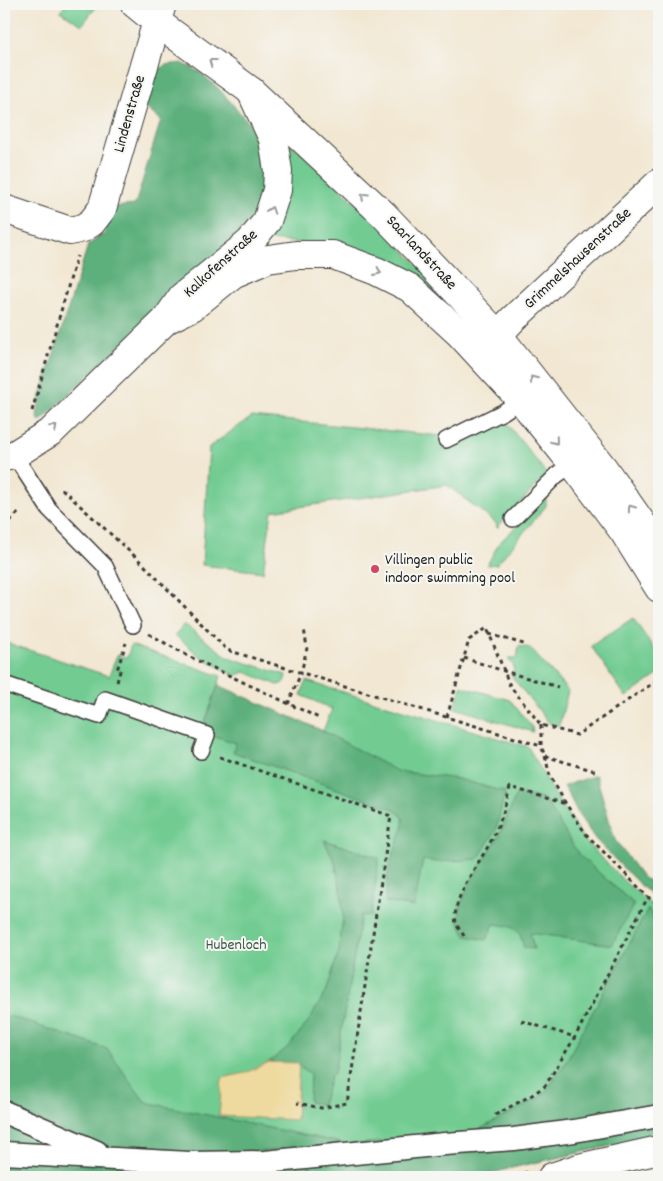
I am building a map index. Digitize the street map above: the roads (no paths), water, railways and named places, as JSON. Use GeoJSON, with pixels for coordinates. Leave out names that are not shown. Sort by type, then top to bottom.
{"type":"FeatureCollection","features":[{"type":"Feature","properties":{"kind":"street","name":"Saarlandstraße"},"geometry":{"type":"LineString","coordinates":[[135,4],[160,13],[251,92],[384,215],[498,335],[604,469],[659,548]]}},
{"type":"Feature","properties":{"kind":"street","name":"Lindenstraße"},"geometry":{"type":"LineString","coordinates":[[4,209],[70,231],[83,228],[92,222],[102,209],[160,13]]}},
{"type":"Feature","properties":{"kind":"street","name":"Kalkofenstraße"},"geometry":{"type":"LineString","coordinates":[[9,456],[52,431],[166,320],[182,297],[249,243],[267,221],[277,190],[278,171],[273,139],[251,92]]}},
{"type":"Feature","properties":{"kind":"street","name":"Grimmelshausenstraße"},"geometry":{"type":"LineString","coordinates":[[498,335],[659,183]]}},
{"type":"Feature","properties":{"kind":"street","name":"Kalkofenstraße"},"geometry":{"type":"LineString","coordinates":[[166,320],[192,307],[234,274],[268,259],[296,255],[333,255]]}},
{"type":"Feature","properties":{"kind":"street","name":"Saarlandstraße"},"geometry":{"type":"LineString","coordinates":[[333,255],[376,271],[410,288],[460,334],[521,400],[573,464],[624,532],[659,588]]}},
{"type":"Feature","properties":{"kind":"street"},"geometry":{"type":"LineString","coordinates":[[4,1112],[109,1158]]}},
{"type":"Feature","properties":{"kind":"street"},"geometry":{"type":"LineString","coordinates":[[4,1153],[189,1162],[265,1162],[416,1146],[524,1138],[659,1116]]}},
{"type":"Feature","properties":{"kind":"street"},"geometry":{"type":"LineString","coordinates":[[552,1177],[578,1168],[659,1150]]}},
{"type":"Feature","properties":{"kind":"lane"},"geometry":{"type":"LineString","coordinates":[[446,440],[503,412],[521,400]]}},
{"type":"Feature","properties":{"kind":"lane"},"geometry":{"type":"LineString","coordinates":[[9,456],[49,510],[105,566],[133,624]]}},
{"type":"Feature","properties":{"kind":"lane"},"geometry":{"type":"LineString","coordinates":[[513,519],[557,474],[573,464]]}},
{"type":"Feature","properties":{"kind":"lane"},"geometry":{"type":"LineString","coordinates":[[4,684],[99,716],[105,699],[207,735],[201,751]]}},
{"type":"Feature","properties":{"kind":"place","name":"Villingen public indoor swimming pool"},"geometry":{"type":"Point","coordinates":[375,569]}},
{"type":"Feature","properties":{"kind":"park label","name":"Hubenloch"},"geometry":{"type":"Point","coordinates":[236,945]}}]}
